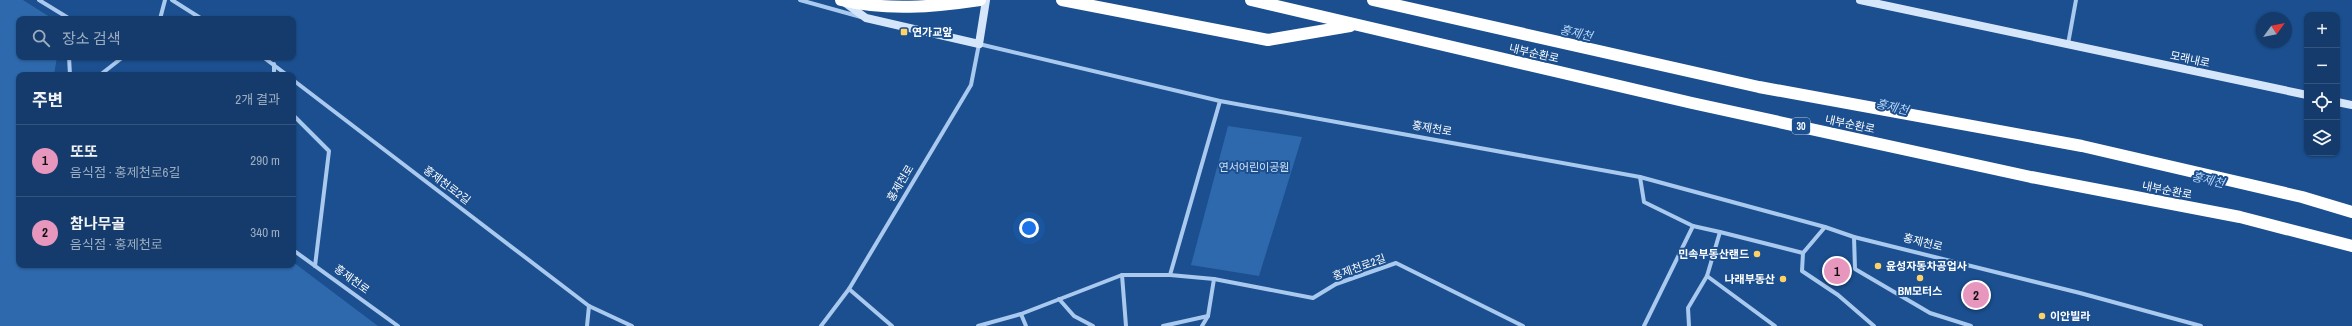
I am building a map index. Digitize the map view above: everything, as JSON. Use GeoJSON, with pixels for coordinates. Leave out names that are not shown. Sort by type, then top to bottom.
{"type":"FeatureCollection","features":[{"type":"Feature","properties":{"kind":"highway"},"geometry":{"type":"LineString","coordinates":[[841,0],[866,6],[900,7],[932,6],[980,0]]}},
{"type":"Feature","properties":{"kind":"highway"},"geometry":{"type":"LineString","coordinates":[[1062,0],[1268,40],[1356,24]]}},
{"type":"Feature","properties":{"kind":"highway","name":"내부순환로"},"geometry":{"type":"LineString","coordinates":[[1251,0],[1692,103],[2031,177],[2240,217],[2352,246]]}},
{"type":"Feature","properties":{"kind":"highway","name":"내부순환로"},"geometry":{"type":"LineString","coordinates":[[1373,0],[1759,87],[2082,146],[2302,197],[2352,212]]}},
{"type":"Feature","properties":{"kind":"main road","name":"홍제천로"},"geometry":{"type":"LineString","coordinates":[[841,0],[866,18],[979,44]]}},
{"type":"Feature","properties":{"kind":"main road"},"geometry":{"type":"LineString","coordinates":[[979,44],[986,0]]}},
{"type":"Feature","properties":{"kind":"main road","name":"모래내로"},"geometry":{"type":"LineString","coordinates":[[1860,0],[2304,94]]}},
{"type":"Feature","properties":{"kind":"main road"},"geometry":{"type":"LineString","coordinates":[[2340,103],[2352,105]]}},
{"type":"Feature","properties":{"kind":"street"},"geometry":{"type":"LineString","coordinates":[[39,0],[65,16]]}},
{"type":"Feature","properties":{"kind":"street"},"geometry":{"type":"LineString","coordinates":[[161,16],[165,0]]}},
{"type":"Feature","properties":{"kind":"street"},"geometry":{"type":"LineString","coordinates":[[172,0],[197,16]]}},
{"type":"Feature","properties":{"kind":"street","name":"홍제천로"},"geometry":{"type":"LineString","coordinates":[[800,0],[866,18]]}},
{"type":"Feature","properties":{"kind":"street"},"geometry":{"type":"LineString","coordinates":[[2068,44],[2076,0]]}},
{"type":"Feature","properties":{"kind":"street","name":"홍제천로"},"geometry":{"type":"LineString","coordinates":[[821,326],[849,289],[971,85],[979,44],[1220,101],[1640,177],[1825,227],[1854,237],[2072,291],[2202,326]]}},
{"type":"Feature","properties":{"kind":"street"},"geometry":{"type":"LineString","coordinates":[[69,60],[70,72]]}},
{"type":"Feature","properties":{"kind":"street"},"geometry":{"type":"LineString","coordinates":[[104,72],[119,60]]}},
{"type":"Feature","properties":{"kind":"street"},"geometry":{"type":"LineString","coordinates":[[268,60],[283,72]]}},
{"type":"Feature","properties":{"kind":"street"},"geometry":{"type":"LineString","coordinates":[[274,64],[274,72]]}},
{"type":"Feature","properties":{"kind":"street","name":"홍제천로2길"},"geometry":{"type":"LineString","coordinates":[[296,82],[589,306],[632,326]]}},
{"type":"Feature","properties":{"kind":"street"},"geometry":{"type":"LineString","coordinates":[[1170,275],[1220,101]]}},
{"type":"Feature","properties":{"kind":"street"},"geometry":{"type":"LineString","coordinates":[[296,118],[328,151],[315,266]]}},
{"type":"Feature","properties":{"kind":"street"},"geometry":{"type":"LineString","coordinates":[[1640,177],[1644,202],[1693,226],[1803,253]]}},
{"type":"Feature","properties":{"kind":"street"},"geometry":{"type":"LineString","coordinates":[[1644,326],[1693,226]]}},
{"type":"Feature","properties":{"kind":"street"},"geometry":{"type":"LineString","coordinates":[[1825,227],[1803,253],[1802,271],[1838,295],[1874,326]]}},
{"type":"Feature","properties":{"kind":"street"},"geometry":{"type":"LineString","coordinates":[[1689,326],[1688,308],[1707,276],[1720,232]]}},
{"type":"Feature","properties":{"kind":"street"},"geometry":{"type":"LineString","coordinates":[[1854,237],[1855,269],[1930,313],[1971,326]]}},
{"type":"Feature","properties":{"kind":"street","name":"홍제천로"},"geometry":{"type":"LineString","coordinates":[[296,252],[398,326]]}},
{"type":"Feature","properties":{"kind":"street","name":"홍제천로2길"},"geometry":{"type":"LineString","coordinates":[[978,326],[1021,314],[1122,275],[1170,275],[1214,279],[1313,298],[1336,284],[1396,264],[1523,326]]}},
{"type":"Feature","properties":{"kind":"street"},"geometry":{"type":"LineString","coordinates":[[1122,275],[1126,326]]}},
{"type":"Feature","properties":{"kind":"street"},"geometry":{"type":"LineString","coordinates":[[1707,276],[1775,326]]}},
{"type":"Feature","properties":{"kind":"street"},"geometry":{"type":"LineString","coordinates":[[1202,326],[1208,316],[1214,279]]}},
{"type":"Feature","properties":{"kind":"street"},"geometry":{"type":"LineString","coordinates":[[849,289],[892,326]]}},
{"type":"Feature","properties":{"kind":"street"},"geometry":{"type":"LineString","coordinates":[[1059,299],[1074,316],[1094,326]]}},
{"type":"Feature","properties":{"kind":"street"},"geometry":{"type":"LineString","coordinates":[[587,326],[589,306]]}},
{"type":"Feature","properties":{"kind":"street"},"geometry":{"type":"LineString","coordinates":[[1021,314],[1026,326]]}},
{"type":"Feature","properties":{"kind":"street"},"geometry":{"type":"LineString","coordinates":[[1164,326],[1208,316]]}},
{"type":"Feature","properties":{"kind":"green space"},"geometry":{"type":"Polygon","coordinates":[[[0,0],[23,0],[48,16],[16,16],[16,60],[56,60],[54,72],[16,72],[16,268],[296,268],[296,264],[378,326],[0,326],[0,0]]]}},
{"type":"Feature","properties":{"kind":"green space","name":"연서어린이공원"},"geometry":{"type":"Polygon","coordinates":[[[1228,126],[1302,137],[1259,276],[1191,265],[1228,126]]]}},
{"type":"Feature","properties":{"kind":"pier"},"geometry":{"type":"Polygon","coordinates":[[[1176,0],[1440,0],[1833,83],[2000,115],[2305,189],[2352,203],[2352,272],[2279,248],[2109,206],[1655,122],[1176,0]]]}},
{"type":"Feature","properties":{"kind":"place","name":"연가교앞"},"geometry":{"type":"Point","coordinates":[904,32]}},
{"type":"Feature","properties":{"kind":"place","name":"민속부동산랜드"},"geometry":{"type":"Point","coordinates":[1757,254]}},
{"type":"Feature","properties":{"kind":"place","name":"윤성자동차공업사"},"geometry":{"type":"Point","coordinates":[1878,266]}},
{"type":"Feature","properties":{"kind":"place","name":"또또"},"geometry":{"type":"Point","coordinates":[1837,271]}},
{"type":"Feature","properties":{"kind":"place","name":"BM모터스"},"geometry":{"type":"Point","coordinates":[1920,278]}},
{"type":"Feature","properties":{"kind":"place","name":"나래부동산"},"geometry":{"type":"Point","coordinates":[1783,279]}},
{"type":"Feature","properties":{"kind":"place","name":"참나무골"},"geometry":{"type":"Point","coordinates":[1976,295]}},
{"type":"Feature","properties":{"kind":"place","name":"이안빌라"},"geometry":{"type":"Point","coordinates":[2042,316]}},
{"type":"Feature","properties":{"kind":"water label","name":"홍제천"},"geometry":{"type":"Point","coordinates":[1576,33]}},
{"type":"Feature","properties":{"kind":"water label","name":"홍제천"},"geometry":{"type":"Point","coordinates":[1892,107]}},
{"type":"Feature","properties":{"kind":"water label","name":"홍제천"},"geometry":{"type":"Point","coordinates":[2208,180]}}]}
